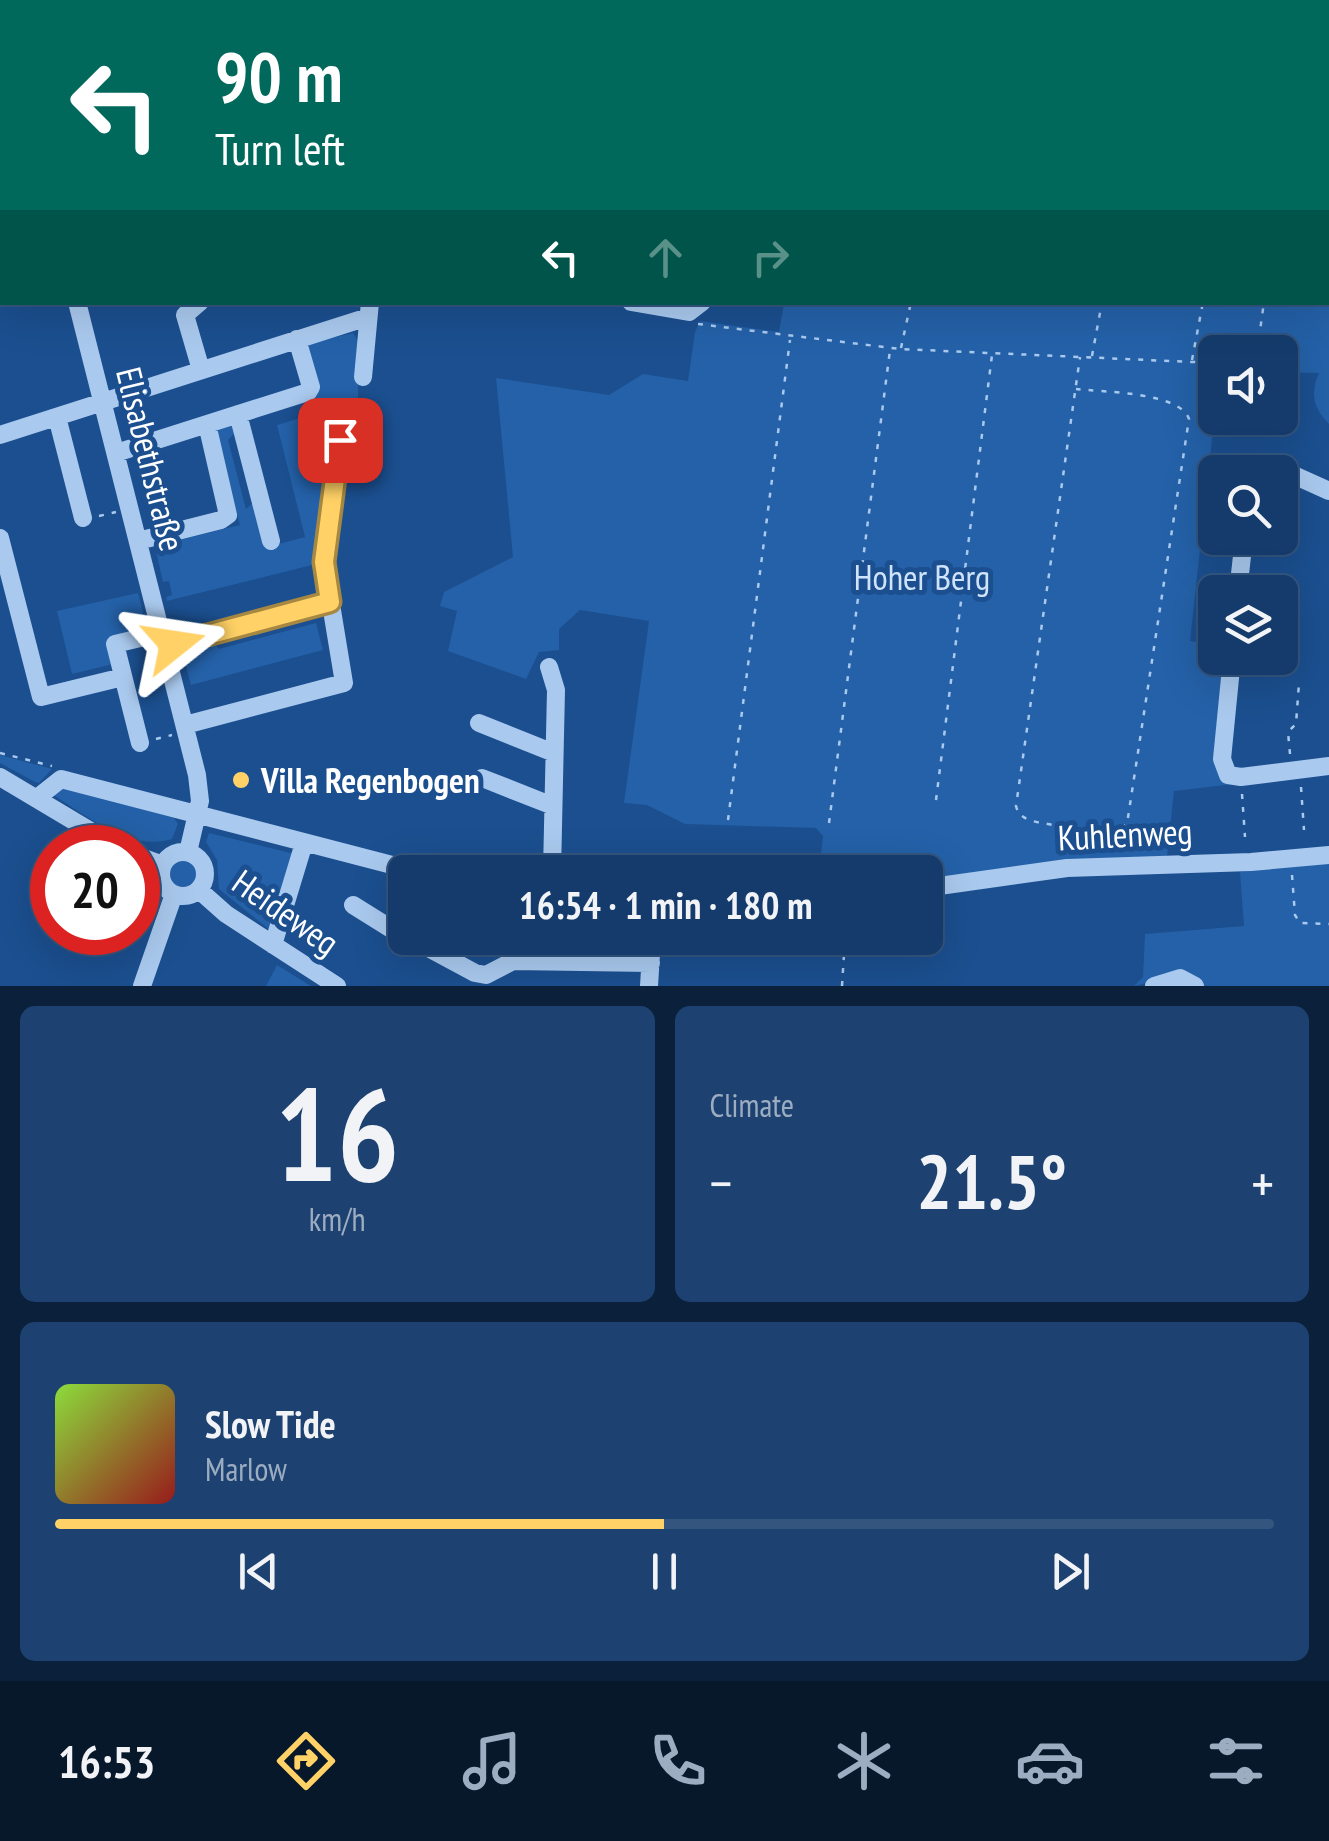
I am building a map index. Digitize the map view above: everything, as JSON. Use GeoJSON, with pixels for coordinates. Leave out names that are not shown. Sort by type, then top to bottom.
{"type":"FeatureCollection","features":[{"type":"Feature","properties":{"kind":"street","name":"Elisabethstraße"},"geometry":{"type":"LineString","coordinates":[[77,305],[163,639],[181,730],[200,789],[188,852]]}},
{"type":"Feature","properties":{"kind":"street"},"geometry":{"type":"LineString","coordinates":[[197,305],[185,315],[201,370]]}},
{"type":"Feature","properties":{"kind":"street"},"geometry":{"type":"LineString","coordinates":[[648,305],[695,313]]}},
{"type":"Feature","properties":{"kind":"street"},"geometry":{"type":"LineString","coordinates":[[0,435],[297,340],[369,310],[363,376]]}},
{"type":"Feature","properties":{"kind":"street"},"geometry":{"type":"LineString","coordinates":[[116,453],[308,392],[311,387],[297,340]]}},
{"type":"Feature","properties":{"kind":"street"},"geometry":{"type":"LineString","coordinates":[[238,414],[271,541]]}},
{"type":"Feature","properties":{"kind":"street"},"geometry":{"type":"LineString","coordinates":[[57,416],[84,518]]}},
{"type":"Feature","properties":{"kind":"street"},"geometry":{"type":"LineString","coordinates":[[138,541],[228,515],[207,424]]}},
{"type":"Feature","properties":{"kind":"street"},"geometry":{"type":"LineString","coordinates":[[181,730],[344,683],[324,562],[340,440]]}},
{"type":"Feature","properties":{"kind":"street"},"geometry":{"type":"LineString","coordinates":[[1298,477],[1329,491]]}},
{"type":"Feature","properties":{"kind":"street"},"geometry":{"type":"LineString","coordinates":[[0,538],[41,697],[123,677]]}},
{"type":"Feature","properties":{"kind":"street"},"geometry":{"type":"LineString","coordinates":[[140,743],[115,644],[163,639],[330,602]]}},
{"type":"Feature","properties":{"kind":"street"},"geometry":{"type":"LineString","coordinates":[[549,667],[556,690],[552,855]]}},
{"type":"Feature","properties":{"kind":"street"},"geometry":{"type":"LineString","coordinates":[[1230,675],[1222,759],[1228,775],[1329,766]]}},
{"type":"Feature","properties":{"kind":"street"},"geometry":{"type":"LineString","coordinates":[[479,723],[554,753]]}},
{"type":"Feature","properties":{"kind":"street"},"geometry":{"type":"LineString","coordinates":[[0,776],[81,825]]}},
{"type":"Feature","properties":{"kind":"street"},"geometry":{"type":"LineString","coordinates":[[482,778],[553,806]]}},
{"type":"Feature","properties":{"kind":"street"},"geometry":{"type":"LineString","coordinates":[[37,798],[61,779],[388,864]]}},
{"type":"Feature","properties":{"kind":"street"},"geometry":{"type":"LineString","coordinates":[[273,945],[304,842]]}},
{"type":"Feature","properties":{"kind":"street"},"geometry":{"type":"LineString","coordinates":[[176,852],[188,852],[200,858],[206,871],[199,890],[187,896],[174,894],[162,878],[163,865],[176,852]]}},
{"type":"Feature","properties":{"kind":"street","name":"Kuhlenweg"},"geometry":{"type":"LineString","coordinates":[[943,885],[1067,868],[1329,855]]}},
{"type":"Feature","properties":{"kind":"street","name":"Heideweg"},"geometry":{"type":"LineString","coordinates":[[199,890],[226,914],[337,986]]}},
{"type":"Feature","properties":{"kind":"street"},"geometry":{"type":"LineString","coordinates":[[142,986],[174,894]]}},
{"type":"Feature","properties":{"kind":"street"},"geometry":{"type":"LineString","coordinates":[[353,905],[388,926]]}},
{"type":"Feature","properties":{"kind":"street"},"geometry":{"type":"LineString","coordinates":[[441,955],[475,973],[486,974],[513,962],[651,963]]}},
{"type":"Feature","properties":{"kind":"street"},"geometry":{"type":"LineString","coordinates":[[648,986],[651,955]]}},
{"type":"Feature","properties":{"kind":"street"},"geometry":{"type":"LineString","coordinates":[[1154,986],[1180,978],[1195,986]]}},
{"type":"Feature","properties":{"kind":"path"},"geometry":{"type":"LineString","coordinates":[[900,350],[910,305]]}},
{"type":"Feature","properties":{"kind":"path"},"geometry":{"type":"LineString","coordinates":[[1091,358],[1101,305]]}},
{"type":"Feature","properties":{"kind":"path"},"geometry":{"type":"LineString","coordinates":[[1192,362],[1202,305]]}},
{"type":"Feature","properties":{"kind":"path"},"geometry":{"type":"LineString","coordinates":[[1259,335],[1264,305]]}},
{"type":"Feature","properties":{"kind":"path"},"geometry":{"type":"LineString","coordinates":[[695,313],[790,338],[900,350],[1198,362]]}},
{"type":"Feature","properties":{"kind":"path"},"geometry":{"type":"LineString","coordinates":[[728,820],[790,338]]}},
{"type":"Feature","properties":{"kind":"path"},"geometry":{"type":"LineString","coordinates":[[829,823],[890,348]]}},
{"type":"Feature","properties":{"kind":"path"},"geometry":{"type":"LineString","coordinates":[[936,800],[992,354]]}},
{"type":"Feature","properties":{"kind":"path"},"geometry":{"type":"LineString","coordinates":[[1070,832],[1058,824],[1022,819],[1016,806],[1080,358]]}},
{"type":"Feature","properties":{"kind":"path"},"geometry":{"type":"LineString","coordinates":[[1070,832],[1082,828],[1109,833],[1127,824],[1189,419],[1176,403],[1076,389]]}},
{"type":"Feature","properties":{"kind":"path"},"geometry":{"type":"LineString","coordinates":[[84,518],[122,511]]}},
{"type":"Feature","properties":{"kind":"path"},"geometry":{"type":"LineString","coordinates":[[1299,684],[1296,724],[1288,732],[1299,770],[1304,830]]}},
{"type":"Feature","properties":{"kind":"path"},"geometry":{"type":"LineString","coordinates":[[140,743],[181,730]]}},
{"type":"Feature","properties":{"kind":"path"},"geometry":{"type":"LineString","coordinates":[[1246,837],[1241,798],[1247,776]]}},
{"type":"Feature","properties":{"kind":"path"},"geometry":{"type":"LineString","coordinates":[[1067,868],[1070,832]]}},
{"type":"Feature","properties":{"kind":"path"},"geometry":{"type":"LineString","coordinates":[[1290,858],[1295,915],[1300,923],[1329,924]]}},
{"type":"Feature","properties":{"kind":"path"},"geometry":{"type":"LineString","coordinates":[[842,986],[844,955]]}},
{"type":"Feature","properties":{"kind":"green space","name":"Hoher Berg"},"geometry":{"type":"Polygon","coordinates":[[[784,305],[1329,305],[1329,424],[1315,400],[1319,373],[1298,372],[1298,335],[1198,335],[1198,435],[1212,435],[1210,455],[1198,455],[1199,555],[1190,641],[1198,642],[1198,675],[1226,675],[1216,760],[1234,784],[1174,791],[1167,857],[943,880],[943,855],[821,855],[823,836],[816,828],[685,824],[647,805],[624,803],[649,621],[580,610],[559,629],[559,650],[539,652],[526,679],[448,651],[457,611],[440,606],[444,592],[513,557],[496,378],[609,395],[643,374],[688,381],[700,321],[779,332],[784,305]]]}},
{"type":"Feature","properties":{"kind":"green space"},"geometry":{"type":"Polygon","coordinates":[[[353,333],[358,341],[358,438],[331,435],[316,564],[167,601],[166,597],[172,595],[169,581],[163,582],[155,546],[240,525],[215,435],[220,424],[234,426],[236,432],[228,440],[246,509],[254,502],[267,547],[305,537],[277,425],[307,416],[318,387],[307,350],[310,343],[353,333]]]}},
{"type":"Feature","properties":{"kind":"green space"},"geometry":{"type":"Polygon","coordinates":[[[138,593],[147,629],[108,641],[113,664],[72,674],[57,611],[138,593]]]}},
{"type":"Feature","properties":{"kind":"green space"},"geometry":{"type":"Polygon","coordinates":[[[316,623],[323,650],[191,685],[181,648],[212,641],[219,649],[316,623]]]}},
{"type":"Feature","properties":{"kind":"green space"},"geometry":{"type":"Polygon","coordinates":[[[0,755],[52,769],[39,783],[35,782],[0,763],[0,755]]]}},
{"type":"Feature","properties":{"kind":"green space"},"geometry":{"type":"Polygon","coordinates":[[[61,786],[174,818],[178,824],[172,839],[160,841],[160,825],[101,825],[52,794],[61,786]]]}},
{"type":"Feature","properties":{"kind":"green space"},"geometry":{"type":"Polygon","coordinates":[[[209,833],[295,854],[270,930],[219,889],[217,860],[206,842],[209,833]]]}},
{"type":"Feature","properties":{"kind":"green space"},"geometry":{"type":"Polygon","coordinates":[[[183,859],[193,863],[197,873],[193,883],[183,887],[173,883],[169,873],[173,863],[183,859]]]}},
{"type":"Feature","properties":{"kind":"green space"},"geometry":{"type":"Polygon","coordinates":[[[1329,863],[1329,986],[1198,986],[1197,977],[1186,974],[1134,986],[1143,977],[1145,934],[1244,926],[1240,872],[1329,863]]]}},
{"type":"Feature","properties":{"kind":"green space"},"geometry":{"type":"Polygon","coordinates":[[[277,965],[311,986],[266,986],[277,965]]]}},
{"type":"Feature","properties":{"kind":"place","name":"Villa Regenbogen"},"geometry":{"type":"Point","coordinates":[241,780]}},
{"type":"Feature","properties":{"kind":"route"},"geometry":{"type":"LineString","coordinates":[[174,644],[330,602],[324,562],[340,440]]}}]}
